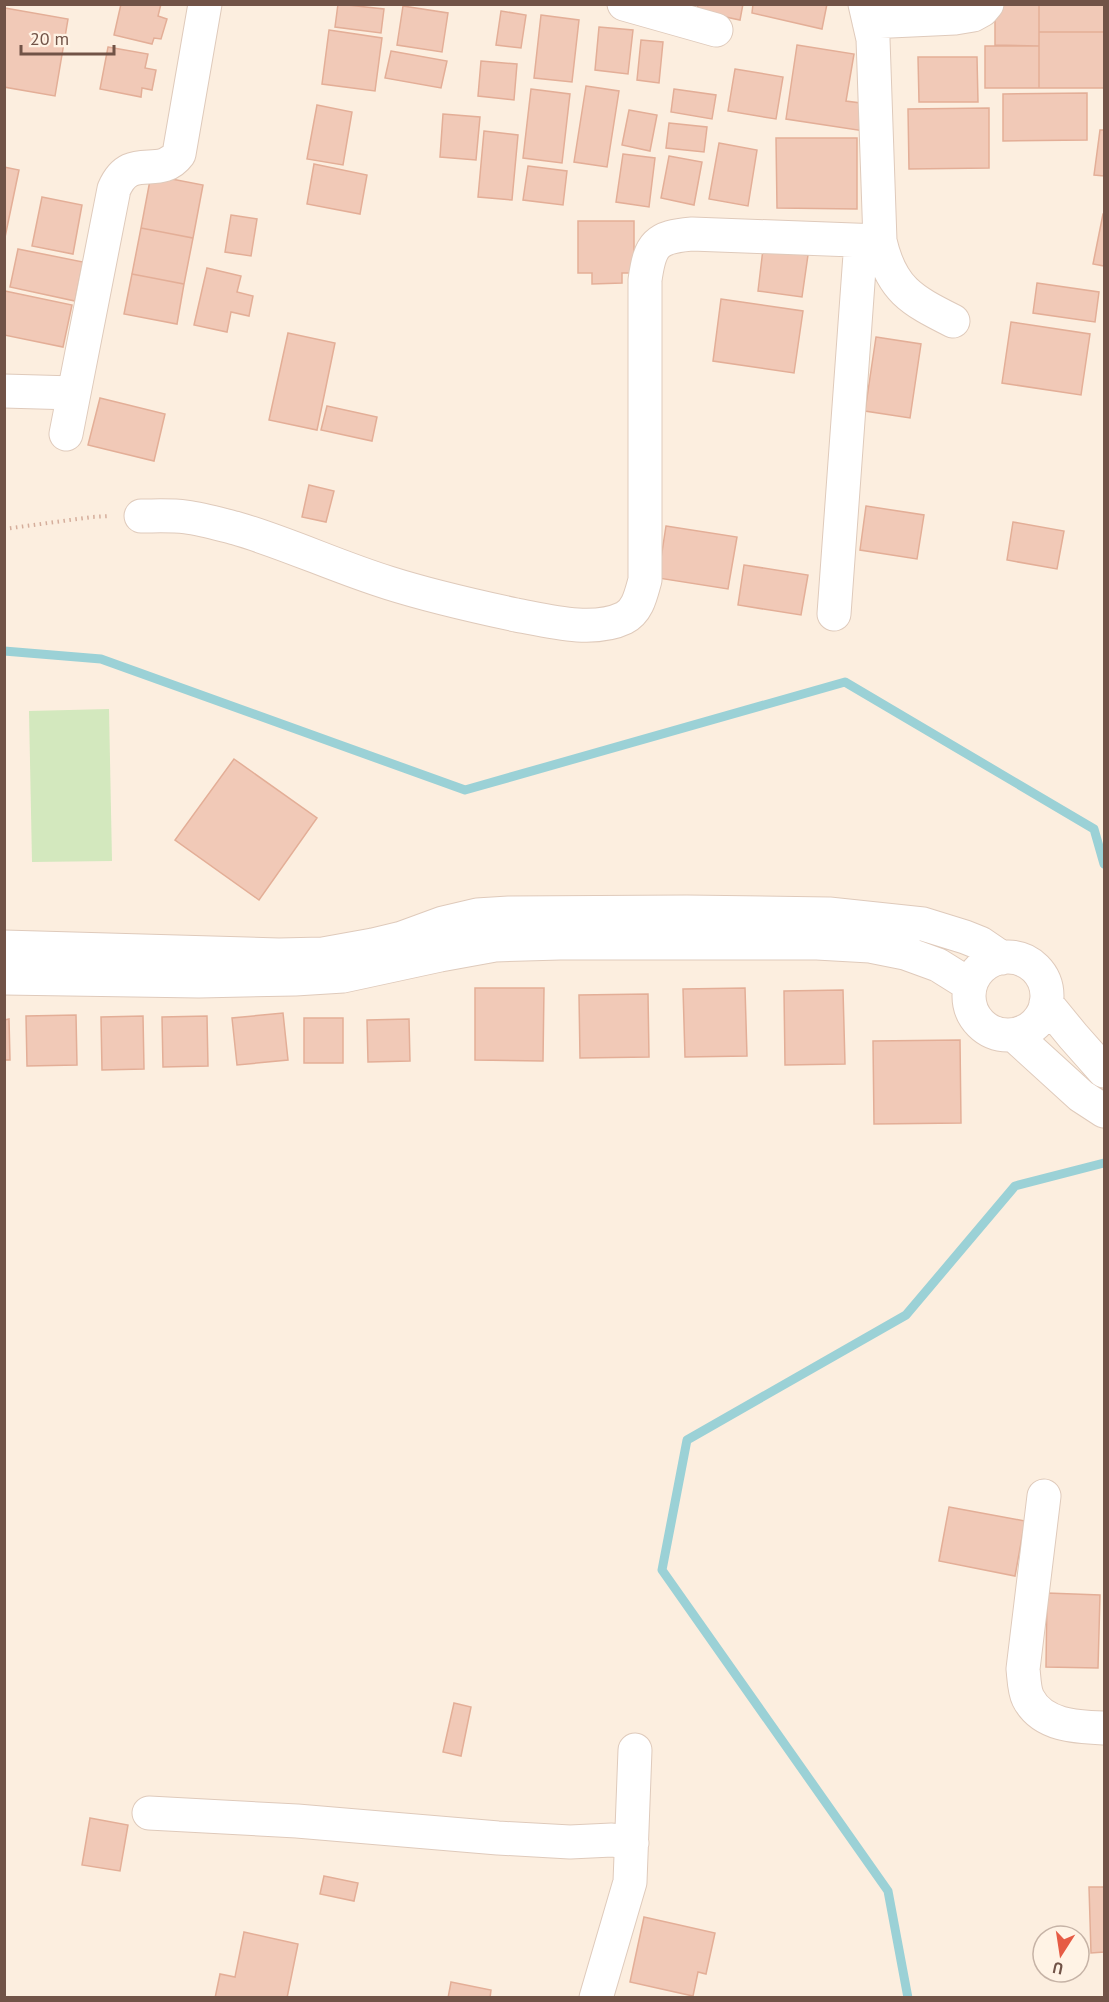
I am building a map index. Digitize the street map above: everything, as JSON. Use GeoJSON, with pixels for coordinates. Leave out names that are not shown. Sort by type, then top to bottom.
{"type":"FeatureCollection","features":[{"type":"Feature","properties":{"kind":"street"},"geometry":{"type":"LineString","coordinates":[[66,434],[114,189],[124,172],[133,168],[166,165],[173,162],[179,154],[205,4]]}},
{"type":"Feature","properties":{"kind":"street"},"geometry":{"type":"LineString","coordinates":[[624,4],[716,30]]}},
{"type":"Feature","properties":{"kind":"street"},"geometry":{"type":"LineString","coordinates":[[834,614],[870,241],[873,39],[867,13],[955,18],[973,15],[987,4]]}},
{"type":"Feature","properties":{"kind":"street"},"geometry":{"type":"LineString","coordinates":[[141,516],[185,517],[233,528],[281,543],[389,583],[555,623],[580,625],[622,619],[631,614],[639,601],[645,580],[645,280],[651,251],[660,241],[671,236],[692,234],[870,241]]}},
{"type":"Feature","properties":{"kind":"street"},"geometry":{"type":"LineString","coordinates":[[870,241],[903,291],[926,308],[953,321]]}},
{"type":"Feature","properties":{"kind":"street"},"geometry":{"type":"LineString","coordinates":[[4,390],[74,393]]}},
{"type":"Feature","properties":{"kind":"street"},"geometry":{"type":"LineString","coordinates":[[4,978],[199,966],[279,956],[323,954],[392,941],[443,923],[477,915],[510,913],[829,914],[923,924],[965,937],[1002,958]]}},
{"type":"Feature","properties":{"kind":"street"},"geometry":{"type":"LineString","coordinates":[[4,947],[199,966],[295,979],[343,976],[495,945],[817,943],[870,946],[905,953],[938,965],[970,985]]}},
{"type":"Feature","properties":{"kind":"street"},"geometry":{"type":"LineString","coordinates":[[1002,958],[1015,958],[1036,969],[1043,979],[1046,1003],[1042,1015],[1025,1031],[1014,1035],[1000,1034],[987,1029],[977,1020],[971,1008],[970,985],[979,970],[989,962],[1002,958]]}},
{"type":"Feature","properties":{"kind":"street"},"geometry":{"type":"LineString","coordinates":[[1046,1003],[1104,1071]]}},
{"type":"Feature","properties":{"kind":"street"},"geometry":{"type":"LineString","coordinates":[[1014,1035],[1081,1096],[1104,1111]]}},
{"type":"Feature","properties":{"kind":"street"},"geometry":{"type":"LineString","coordinates":[[1044,1496],[1023,1669],[1027,1697],[1042,1714],[1059,1723],[1104,1728]]}},
{"type":"Feature","properties":{"kind":"street"},"geometry":{"type":"LineString","coordinates":[[596,1998],[630,1882],[635,1750]]}},
{"type":"Feature","properties":{"kind":"street"},"geometry":{"type":"LineString","coordinates":[[149,1813],[297,1821],[498,1838],[570,1842],[612,1840],[632,1843]]}},
{"type":"Feature","properties":{"kind":"path"},"geometry":{"type":"LineString","coordinates":[[4,529],[92,517],[141,516]]}},
{"type":"Feature","properties":{"kind":"green space"},"geometry":{"type":"Polygon","coordinates":[[[109,709],[112,861],[32,862],[29,711],[109,709]]]}},
{"type":"Feature","properties":{"kind":"building"},"geometry":{"type":"Polygon","coordinates":[[[121,4],[161,4],[158,16],[167,19],[161,39],[154,38],[152,44],[114,35],[121,4]]]}},
{"type":"Feature","properties":{"kind":"building"},"geometry":{"type":"Polygon","coordinates":[[[338,4],[384,9],[381,33],[335,27],[338,4]]]}},
{"type":"Feature","properties":{"kind":"building"},"geometry":{"type":"Polygon","coordinates":[[[698,4],[743,4],[740,20],[697,11],[698,4]]]}},
{"type":"Feature","properties":{"kind":"building"},"geometry":{"type":"Polygon","coordinates":[[[753,4],[827,4],[822,29],[752,13],[753,4]]]}},
{"type":"Feature","properties":{"kind":"building"},"geometry":{"type":"Polygon","coordinates":[[[995,4],[1039,4],[1039,46],[995,45],[995,4]]]}},
{"type":"Feature","properties":{"kind":"building"},"geometry":{"type":"Polygon","coordinates":[[[1039,4],[1104,4],[1104,32],[1039,32],[1039,4]]]}},
{"type":"Feature","properties":{"kind":"building"},"geometry":{"type":"Polygon","coordinates":[[[403,6],[448,13],[442,52],[397,45],[403,6]]]}},
{"type":"Feature","properties":{"kind":"building"},"geometry":{"type":"Polygon","coordinates":[[[5,8],[68,19],[55,96],[4,87],[5,8]]]}},
{"type":"Feature","properties":{"kind":"building"},"geometry":{"type":"Polygon","coordinates":[[[501,11],[526,15],[521,48],[496,45],[501,11]]]}},
{"type":"Feature","properties":{"kind":"building"},"geometry":{"type":"Polygon","coordinates":[[[541,15],[579,20],[572,82],[534,78],[541,15]]]}},
{"type":"Feature","properties":{"kind":"building"},"geometry":{"type":"Polygon","coordinates":[[[599,27],[633,30],[628,74],[595,70],[599,27]]]}},
{"type":"Feature","properties":{"kind":"building"},"geometry":{"type":"Polygon","coordinates":[[[329,30],[382,38],[375,91],[322,84],[329,30]]]}},
{"type":"Feature","properties":{"kind":"building"},"geometry":{"type":"Polygon","coordinates":[[[1039,32],[1104,32],[1104,88],[1039,88],[1039,32]]]}},
{"type":"Feature","properties":{"kind":"building"},"geometry":{"type":"Polygon","coordinates":[[[641,40],[663,42],[659,83],[637,80],[641,40]]]}},
{"type":"Feature","properties":{"kind":"building"},"geometry":{"type":"Polygon","coordinates":[[[797,45],[854,54],[846,101],[868,104],[864,131],[786,119],[797,45]]]}},
{"type":"Feature","properties":{"kind":"building"},"geometry":{"type":"Polygon","coordinates":[[[985,46],[1039,46],[1039,88],[985,88],[985,46]]]}},
{"type":"Feature","properties":{"kind":"building"},"geometry":{"type":"Polygon","coordinates":[[[108,47],[148,54],[145,68],[156,70],[152,90],[142,88],[141,97],[100,89],[108,47]]]}},
{"type":"Feature","properties":{"kind":"building"},"geometry":{"type":"Polygon","coordinates":[[[391,51],[447,61],[441,88],[385,78],[391,51]]]}},
{"type":"Feature","properties":{"kind":"building"},"geometry":{"type":"Polygon","coordinates":[[[918,57],[977,57],[978,102],[919,102],[918,57]]]}},
{"type":"Feature","properties":{"kind":"building"},"geometry":{"type":"Polygon","coordinates":[[[481,61],[517,64],[514,100],[478,96],[481,61]]]}},
{"type":"Feature","properties":{"kind":"building"},"geometry":{"type":"Polygon","coordinates":[[[735,69],[783,77],[776,119],[728,111],[735,69]]]}},
{"type":"Feature","properties":{"kind":"building"},"geometry":{"type":"Polygon","coordinates":[[[586,86],[619,91],[607,167],[574,162],[586,86]]]}},
{"type":"Feature","properties":{"kind":"building"},"geometry":{"type":"Polygon","coordinates":[[[531,89],[570,94],[562,163],[523,158],[531,89]]]}},
{"type":"Feature","properties":{"kind":"building"},"geometry":{"type":"Polygon","coordinates":[[[674,89],[716,95],[712,119],[671,112],[674,89]]]}},
{"type":"Feature","properties":{"kind":"building"},"geometry":{"type":"Polygon","coordinates":[[[1087,93],[1087,140],[1003,141],[1003,94],[1087,93]]]}},
{"type":"Feature","properties":{"kind":"building"},"geometry":{"type":"Polygon","coordinates":[[[317,105],[352,112],[343,165],[307,159],[317,105]]]}},
{"type":"Feature","properties":{"kind":"building"},"geometry":{"type":"Polygon","coordinates":[[[989,108],[989,168],[909,169],[908,109],[989,108]]]}},
{"type":"Feature","properties":{"kind":"building"},"geometry":{"type":"Polygon","coordinates":[[[629,110],[657,115],[650,151],[622,145],[629,110]]]}},
{"type":"Feature","properties":{"kind":"building"},"geometry":{"type":"Polygon","coordinates":[[[443,114],[480,117],[476,160],[440,157],[443,114]]]}},
{"type":"Feature","properties":{"kind":"building"},"geometry":{"type":"Polygon","coordinates":[[[669,123],[707,127],[704,152],[666,148],[669,123]]]}},
{"type":"Feature","properties":{"kind":"building"},"geometry":{"type":"Polygon","coordinates":[[[1100,130],[1104,130],[1104,176],[1094,175],[1100,130]]]}},
{"type":"Feature","properties":{"kind":"building"},"geometry":{"type":"Polygon","coordinates":[[[484,131],[518,135],[512,200],[478,197],[484,131]]]}},
{"type":"Feature","properties":{"kind":"building"},"geometry":{"type":"Polygon","coordinates":[[[776,138],[857,138],[857,209],[777,208],[776,138]]]}},
{"type":"Feature","properties":{"kind":"building"},"geometry":{"type":"Polygon","coordinates":[[[719,143],[757,150],[748,206],[709,199],[719,143]]]}},
{"type":"Feature","properties":{"kind":"building"},"geometry":{"type":"Polygon","coordinates":[[[623,154],[655,158],[649,207],[616,202],[623,154]]]}},
{"type":"Feature","properties":{"kind":"building"},"geometry":{"type":"Polygon","coordinates":[[[669,156],[702,162],[694,205],[661,198],[669,156]]]}},
{"type":"Feature","properties":{"kind":"building"},"geometry":{"type":"Polygon","coordinates":[[[314,164],[367,175],[360,214],[307,204],[314,164]]]}},
{"type":"Feature","properties":{"kind":"building"},"geometry":{"type":"Polygon","coordinates":[[[528,166],[567,171],[563,205],[523,200],[528,166]]]}},
{"type":"Feature","properties":{"kind":"building"},"geometry":{"type":"Polygon","coordinates":[[[4,167],[19,170],[4,242],[4,167]]]}},
{"type":"Feature","properties":{"kind":"building"},"geometry":{"type":"Polygon","coordinates":[[[151,175],[203,185],[193,238],[141,228],[151,175]]]}},
{"type":"Feature","properties":{"kind":"building"},"geometry":{"type":"Polygon","coordinates":[[[42,197],[82,205],[73,254],[32,246],[42,197]]]}},
{"type":"Feature","properties":{"kind":"building"},"geometry":{"type":"Polygon","coordinates":[[[1104,214],[1104,266],[1093,264],[1104,214]]]}},
{"type":"Feature","properties":{"kind":"building"},"geometry":{"type":"Polygon","coordinates":[[[231,215],[257,219],[251,256],[225,252],[231,215]]]}},
{"type":"Feature","properties":{"kind":"building"},"geometry":{"type":"Polygon","coordinates":[[[578,221],[634,221],[634,273],[622,273],[622,283],[592,284],[592,273],[578,273],[578,221]]]}},
{"type":"Feature","properties":{"kind":"building"},"geometry":{"type":"Polygon","coordinates":[[[141,228],[193,238],[184,284],[132,274],[141,228]]]}},
{"type":"Feature","properties":{"kind":"building"},"geometry":{"type":"Polygon","coordinates":[[[18,249],[83,262],[75,301],[10,287],[18,249]]]}},
{"type":"Feature","properties":{"kind":"building"},"geometry":{"type":"Polygon","coordinates":[[[763,249],[808,255],[802,297],[758,291],[763,249]]]}},
{"type":"Feature","properties":{"kind":"building"},"geometry":{"type":"Polygon","coordinates":[[[207,268],[241,276],[237,292],[253,296],[249,316],[231,312],[227,332],[194,325],[207,268]]]}},
{"type":"Feature","properties":{"kind":"building"},"geometry":{"type":"Polygon","coordinates":[[[132,274],[184,284],[177,324],[124,314],[132,274]]]}},
{"type":"Feature","properties":{"kind":"building"},"geometry":{"type":"Polygon","coordinates":[[[1037,283],[1099,292],[1095,322],[1033,313],[1037,283]]]}},
{"type":"Feature","properties":{"kind":"building"},"geometry":{"type":"Polygon","coordinates":[[[5,291],[72,305],[63,347],[4,335],[5,291]]]}},
{"type":"Feature","properties":{"kind":"building"},"geometry":{"type":"Polygon","coordinates":[[[721,299],[803,311],[794,373],[713,361],[721,299]]]}},
{"type":"Feature","properties":{"kind":"building"},"geometry":{"type":"Polygon","coordinates":[[[1011,322],[1090,334],[1081,395],[1002,383],[1011,322]]]}},
{"type":"Feature","properties":{"kind":"building"},"geometry":{"type":"Polygon","coordinates":[[[288,333],[335,343],[317,430],[269,420],[288,333]]]}},
{"type":"Feature","properties":{"kind":"building"},"geometry":{"type":"Polygon","coordinates":[[[876,337],[921,344],[910,418],[865,411],[876,337]]]}},
{"type":"Feature","properties":{"kind":"building"},"geometry":{"type":"Polygon","coordinates":[[[100,398],[165,414],[154,461],[88,445],[100,398]]]}},
{"type":"Feature","properties":{"kind":"building"},"geometry":{"type":"Polygon","coordinates":[[[327,406],[377,417],[372,441],[321,430],[327,406]]]}},
{"type":"Feature","properties":{"kind":"building"},"geometry":{"type":"Polygon","coordinates":[[[309,485],[334,491],[326,522],[302,517],[309,485]]]}},
{"type":"Feature","properties":{"kind":"building"},"geometry":{"type":"Polygon","coordinates":[[[866,506],[924,515],[917,559],[860,550],[866,506]]]}},
{"type":"Feature","properties":{"kind":"building"},"geometry":{"type":"Polygon","coordinates":[[[1013,522],[1064,531],[1057,569],[1007,560],[1013,522]]]}},
{"type":"Feature","properties":{"kind":"building"},"geometry":{"type":"Polygon","coordinates":[[[666,526],[737,537],[728,589],[658,578],[666,526]]]}},
{"type":"Feature","properties":{"kind":"building"},"geometry":{"type":"Polygon","coordinates":[[[744,565],[808,575],[801,615],[738,605],[744,565]]]}},
{"type":"Feature","properties":{"kind":"building"},"geometry":{"type":"Polygon","coordinates":[[[234,759],[317,818],[259,900],[175,840],[234,759]]]}},
{"type":"Feature","properties":{"kind":"building"},"geometry":{"type":"Polygon","coordinates":[[[475,988],[544,988],[543,1061],[475,1060],[475,988]]]}},
{"type":"Feature","properties":{"kind":"building"},"geometry":{"type":"Polygon","coordinates":[[[745,988],[747,1056],[685,1057],[683,989],[745,988]]]}},
{"type":"Feature","properties":{"kind":"building"},"geometry":{"type":"Polygon","coordinates":[[[843,990],[845,1064],[785,1065],[784,991],[843,990]]]}},
{"type":"Feature","properties":{"kind":"building"},"geometry":{"type":"Polygon","coordinates":[[[648,994],[649,1057],[580,1058],[579,995],[648,994]]]}},
{"type":"Feature","properties":{"kind":"building"},"geometry":{"type":"Polygon","coordinates":[[[283,1013],[288,1060],[237,1065],[232,1018],[283,1013]]]}},
{"type":"Feature","properties":{"kind":"building"},"geometry":{"type":"Polygon","coordinates":[[[76,1015],[77,1065],[27,1066],[26,1016],[76,1015]]]}},
{"type":"Feature","properties":{"kind":"building"},"geometry":{"type":"Polygon","coordinates":[[[143,1016],[144,1069],[102,1070],[101,1017],[143,1016]]]}},
{"type":"Feature","properties":{"kind":"building"},"geometry":{"type":"Polygon","coordinates":[[[207,1016],[208,1066],[163,1067],[162,1017],[207,1016]]]}},
{"type":"Feature","properties":{"kind":"building"},"geometry":{"type":"Polygon","coordinates":[[[304,1018],[343,1018],[343,1063],[304,1063],[304,1018]]]}},
{"type":"Feature","properties":{"kind":"building"},"geometry":{"type":"Polygon","coordinates":[[[9,1019],[10,1060],[4,1060],[4,1020],[9,1019]]]}},
{"type":"Feature","properties":{"kind":"building"},"geometry":{"type":"Polygon","coordinates":[[[409,1019],[410,1061],[368,1062],[367,1020],[409,1019]]]}},
{"type":"Feature","properties":{"kind":"building"},"geometry":{"type":"Polygon","coordinates":[[[960,1040],[961,1123],[874,1124],[873,1041],[960,1040]]]}},
{"type":"Feature","properties":{"kind":"building"},"geometry":{"type":"Polygon","coordinates":[[[949,1507],[1025,1521],[1015,1576],[939,1561],[949,1507]]]}},
{"type":"Feature","properties":{"kind":"building"},"geometry":{"type":"Polygon","coordinates":[[[1047,1593],[1100,1595],[1098,1668],[1046,1667],[1047,1593]]]}},
{"type":"Feature","properties":{"kind":"building"},"geometry":{"type":"Polygon","coordinates":[[[454,1703],[471,1707],[461,1756],[443,1752],[454,1703]]]}},
{"type":"Feature","properties":{"kind":"building"},"geometry":{"type":"Polygon","coordinates":[[[90,1818],[128,1825],[120,1871],[82,1865],[90,1818]]]}},
{"type":"Feature","properties":{"kind":"building"},"geometry":{"type":"Polygon","coordinates":[[[324,1876],[358,1883],[354,1901],[320,1894],[324,1876]]]}},
{"type":"Feature","properties":{"kind":"building"},"geometry":{"type":"Polygon","coordinates":[[[1089,1887],[1104,1887],[1104,1952],[1091,1953],[1089,1887]]]}},
{"type":"Feature","properties":{"kind":"building"},"geometry":{"type":"Polygon","coordinates":[[[644,1917],[715,1933],[706,1974],[698,1972],[693,1996],[630,1982],[644,1917]]]}},
{"type":"Feature","properties":{"kind":"building"},"geometry":{"type":"Polygon","coordinates":[[[244,1932],[298,1944],[287,1998],[215,1998],[220,1974],[235,1977],[244,1932]]]}},
{"type":"Feature","properties":{"kind":"building"},"geometry":{"type":"Polygon","coordinates":[[[451,1982],[491,1990],[490,1998],[448,1998],[451,1982]]]}},
{"type":"Feature","properties":{"kind":"waterway"},"geometry":{"type":"LineString","coordinates":[[4,651],[101,659],[465,790],[845,682],[1094,829],[1104,864]]}},
{"type":"Feature","properties":{"kind":"waterway"},"geometry":{"type":"LineString","coordinates":[[908,1998],[888,1891],[662,1570],[687,1440],[906,1315],[1015,1186],[1104,1163]]}}]}
